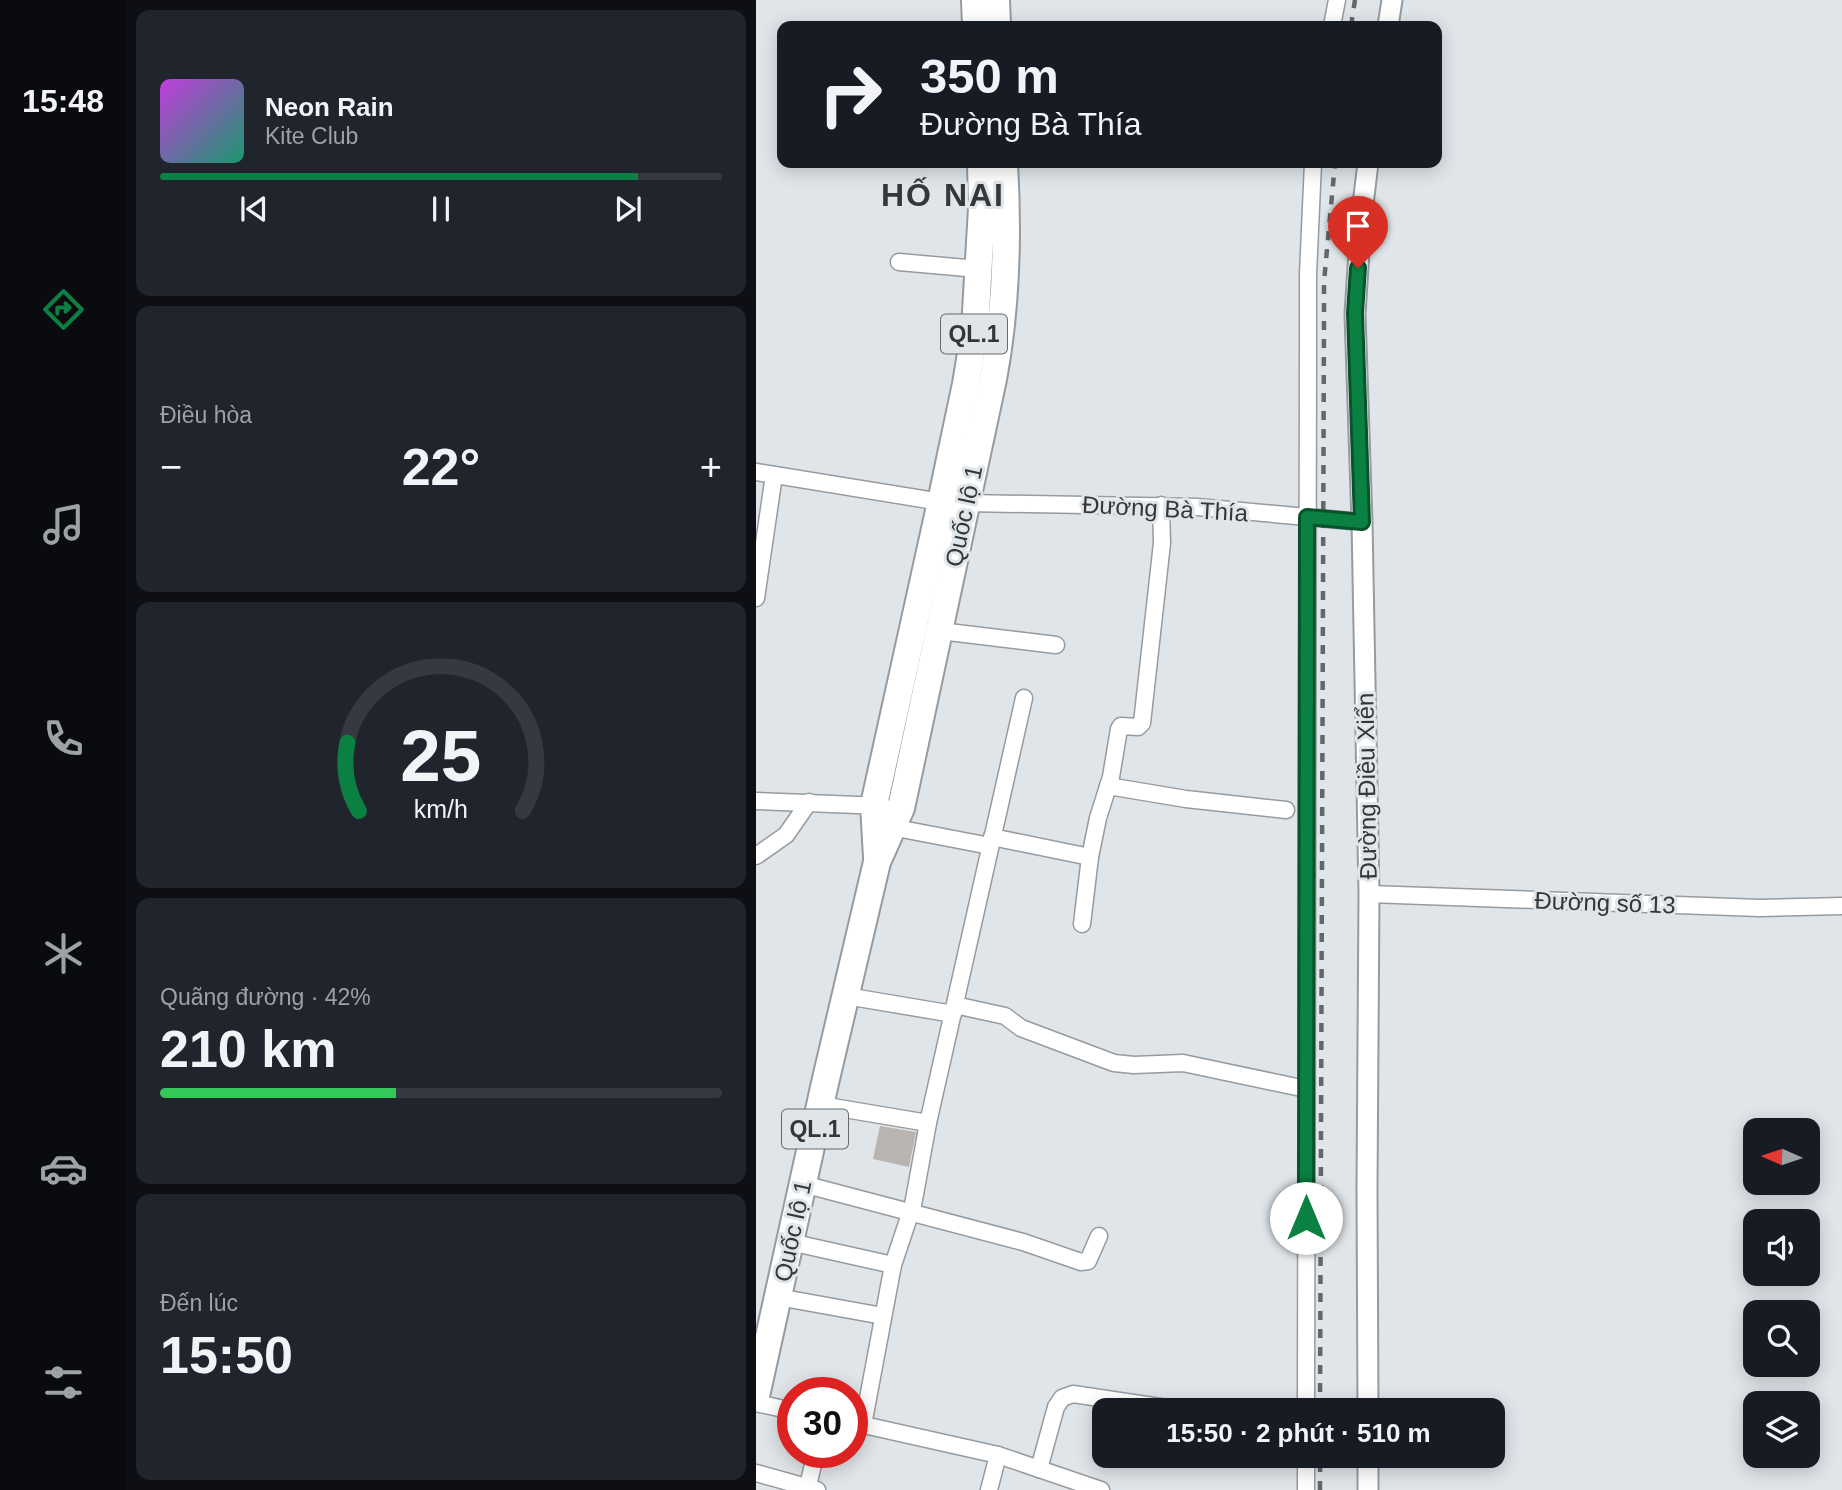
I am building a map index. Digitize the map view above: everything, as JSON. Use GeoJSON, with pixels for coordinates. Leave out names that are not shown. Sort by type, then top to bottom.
{"type":"FeatureCollection","features":[{"type":"Feature","properties":{"kind":"highway"},"geometry":{"type":"LineString","coordinates":[[975,0],[976,21]]}},
{"type":"Feature","properties":{"kind":"highway"},"geometry":{"type":"LineString","coordinates":[[996,0],[997,21]]}},
{"type":"Feature","properties":{"kind":"highway","name":"Quốc lộ 1"},"geometry":{"type":"LineString","coordinates":[[756,1396],[761,1347],[778,1297],[877,862],[941,502],[966,384],[975,329],[982,208],[981,168]]}},
{"type":"Feature","properties":{"kind":"highway","name":"Quốc lộ 1"},"geometry":{"type":"LineString","coordinates":[[886,816],[940,631],[994,374],[1006,210],[1004,168]]}},
{"type":"Feature","properties":{"kind":"highway"},"geometry":{"type":"LineString","coordinates":[[941,502],[967,503]]}},
{"type":"Feature","properties":{"kind":"street"},"geometry":{"type":"LineString","coordinates":[[1333,21],[1337,0]]}},
{"type":"Feature","properties":{"kind":"street"},"geometry":{"type":"LineString","coordinates":[[1389,21],[1392,0]]}},
{"type":"Feature","properties":{"kind":"street"},"geometry":{"type":"LineString","coordinates":[[1306,1398],[1308,274],[1313,168]]}},
{"type":"Feature","properties":{"kind":"street","name":"Đường Điều Xiển"},"geometry":{"type":"LineString","coordinates":[[1367,168],[1355,313],[1369,894],[1368,1398]]}},
{"type":"Feature","properties":{"kind":"street"},"geometry":{"type":"LineString","coordinates":[[899,262],[978,269]]}},
{"type":"Feature","properties":{"kind":"street"},"geometry":{"type":"LineString","coordinates":[[756,472],[941,502]]}},
{"type":"Feature","properties":{"kind":"street"},"geometry":{"type":"LineString","coordinates":[[756,598],[775,475]]}},
{"type":"Feature","properties":{"kind":"street","name":"Đường Bà Thía"},"geometry":{"type":"LineString","coordinates":[[967,503],[1161,505],[1362,522]]}},
{"type":"Feature","properties":{"kind":"street"},"geometry":{"type":"LineString","coordinates":[[1083,924],[1090,857],[1119,729],[1121,726],[1138,727],[1142,723],[1162,543],[1161,505]]}},
{"type":"Feature","properties":{"kind":"street"},"geometry":{"type":"LineString","coordinates":[[940,631],[1056,645]]}},
{"type":"Feature","properties":{"kind":"street"},"geometry":{"type":"LineString","coordinates":[[868,1381],[893,1265],[913,1205],[928,1123],[1024,698]]}},
{"type":"Feature","properties":{"kind":"street"},"geometry":{"type":"LineString","coordinates":[[1108,786],[1186,799],[1286,810]]}},
{"type":"Feature","properties":{"kind":"street"},"geometry":{"type":"LineString","coordinates":[[756,801],[809,802],[886,816],[991,842],[1090,857]]}},
{"type":"Feature","properties":{"kind":"street"},"geometry":{"type":"LineString","coordinates":[[756,856],[786,835],[809,802]]}},
{"type":"Feature","properties":{"kind":"street","name":"Đường số 13"},"geometry":{"type":"LineString","coordinates":[[1369,894],[1760,908],[1842,906]]}},
{"type":"Feature","properties":{"kind":"street"},"geometry":{"type":"LineString","coordinates":[[846,996],[1005,1016],[1021,1028],[1114,1063],[1184,1063],[1306,1089]]}},
{"type":"Feature","properties":{"kind":"street"},"geometry":{"type":"LineString","coordinates":[[821,1105],[928,1123]]}},
{"type":"Feature","properties":{"kind":"street"},"geometry":{"type":"LineString","coordinates":[[803,1184],[1011,1239],[1082,1262],[1088,1261],[1099,1236]]}},
{"type":"Feature","properties":{"kind":"street"},"geometry":{"type":"LineString","coordinates":[[790,1242],[893,1265]]}},
{"type":"Feature","properties":{"kind":"street"},"geometry":{"type":"LineString","coordinates":[[778,1297],[883,1316]]}},
{"type":"Feature","properties":{"kind":"street"},"geometry":{"type":"LineString","coordinates":[[1038,1469],[1056,1408],[1062,1398],[1073,1394],[1100,1398]]}},
{"type":"Feature","properties":{"kind":"street"},"geometry":{"type":"LineString","coordinates":[[756,1403],[777,1408]]}},
{"type":"Feature","properties":{"kind":"street"},"geometry":{"type":"LineString","coordinates":[[868,1426],[998,1455],[1101,1490]]}},
{"type":"Feature","properties":{"kind":"street"},"geometry":{"type":"LineString","coordinates":[[989,1490],[998,1455]]}},
{"type":"Feature","properties":{"kind":"street"},"geometry":{"type":"LineString","coordinates":[[756,1473],[811,1489],[814,1468]]}},
{"type":"Feature","properties":{"kind":"street"},"geometry":{"type":"LineString","coordinates":[[1306,1468],[1306,1490]]}},
{"type":"Feature","properties":{"kind":"street"},"geometry":{"type":"LineString","coordinates":[[1368,1468],[1368,1490]]}},
{"type":"Feature","properties":{"kind":"building"},"geometry":{"type":"Polygon","coordinates":[[[880,1126],[916,1132],[909,1167],[873,1159],[880,1126]]]}},
{"type":"Feature","properties":{"kind":"railway"},"geometry":{"type":"LineString","coordinates":[[1352,21],[1355,0]]}},
{"type":"Feature","properties":{"kind":"railway"},"geometry":{"type":"LineString","coordinates":[[1320,1398],[1324,282],[1335,168]]}},
{"type":"Feature","properties":{"kind":"railway"},"geometry":{"type":"LineString","coordinates":[[1320,1468],[1320,1490]]}},
{"type":"Feature","properties":{"kind":"district","name":"HỐ NAI"},"geometry":{"type":"Point","coordinates":[943,195]}},
{"type":"Feature","properties":{"kind":"route"},"geometry":{"type":"LineString","coordinates":[[1306,1218],[1307,517],[1362,522],[1355,313],[1358,268]]}}]}
